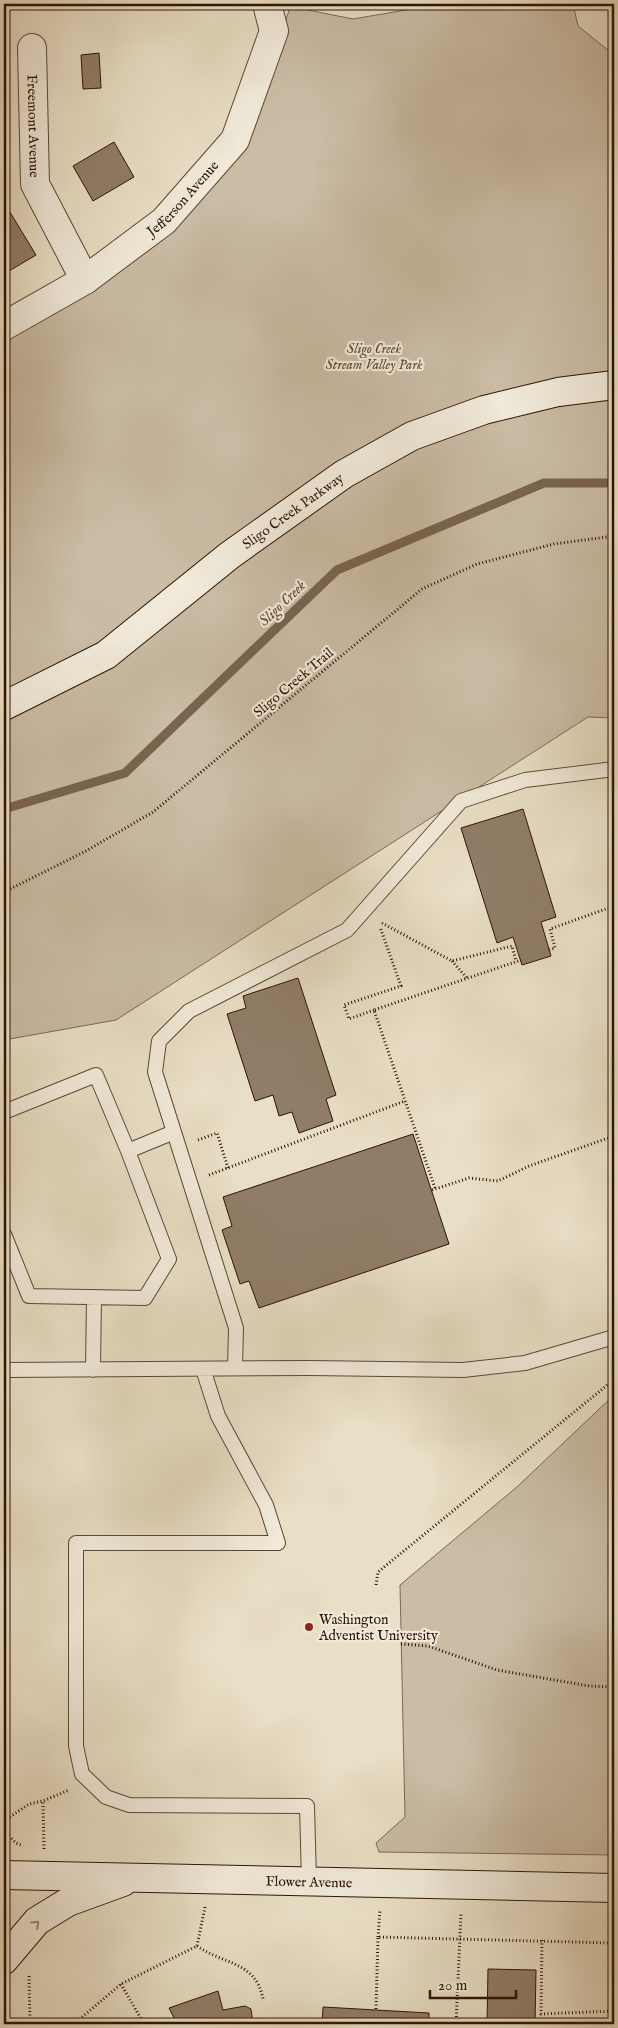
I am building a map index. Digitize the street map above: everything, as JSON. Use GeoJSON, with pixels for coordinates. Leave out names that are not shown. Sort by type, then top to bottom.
{"type":"FeatureCollection","features":[{"type":"Feature","properties":{"kind":"street","name":"Jefferson Avenue"},"geometry":{"type":"LineString","coordinates":[[4,326],[85,280],[164,221],[235,140],[274,31],[267,4]]}},
{"type":"Feature","properties":{"kind":"street","name":"Freemont Avenue"},"geometry":{"type":"LineString","coordinates":[[32,48],[35,184],[85,280]]}},
{"type":"Feature","properties":{"kind":"street","name":"Sligo Creek Parkway"},"geometry":{"type":"LineString","coordinates":[[4,706],[106,655],[230,555],[344,474],[412,436],[484,410],[558,392],[614,385]]}},
{"type":"Feature","properties":{"kind":"street","name":"Flower Avenue"},"geometry":{"type":"LineString","coordinates":[[4,1875],[614,1888]]}},
{"type":"Feature","properties":{"kind":"street"},"geometry":{"type":"LineString","coordinates":[[4,1960],[37,1921],[68,1902],[137,1877]]}},
{"type":"Feature","properties":{"kind":"lane"},"geometry":{"type":"LineString","coordinates":[[235,1368],[236,1328],[155,1072],[159,1041],[189,1011],[346,930],[461,801],[525,780],[614,769]]}},
{"type":"Feature","properties":{"kind":"lane"},"geometry":{"type":"LineString","coordinates":[[4,1112],[96,1074],[128,1151],[169,1259],[145,1298],[29,1296],[4,1234]]}},
{"type":"Feature","properties":{"kind":"lane"},"geometry":{"type":"LineString","coordinates":[[128,1151],[174,1132]]}},
{"type":"Feature","properties":{"kind":"lane"},"geometry":{"type":"LineString","coordinates":[[92,1370],[94,1297]]}},
{"type":"Feature","properties":{"kind":"lane"},"geometry":{"type":"LineString","coordinates":[[4,1370],[235,1368],[463,1370],[525,1363],[614,1337]]}},
{"type":"Feature","properties":{"kind":"lane"},"geometry":{"type":"LineString","coordinates":[[203,1369],[218,1416],[266,1505],[278,1544],[76,1543],[76,1746],[82,1774],[106,1796],[129,1805],[307,1806],[309,1881]]}},
{"type":"Feature","properties":{"kind":"path","name":"Sligo Creek Trail"},"geometry":{"type":"LineString","coordinates":[[4,892],[86,851],[153,812],[422,589],[477,564],[554,544],[614,536]]}},
{"type":"Feature","properties":{"kind":"path"},"geometry":{"type":"LineString","coordinates":[[550,950],[555,948],[550,929],[614,906]]}},
{"type":"Feature","properties":{"kind":"path"},"geometry":{"type":"LineString","coordinates":[[467,978],[452,960],[378,921],[401,986],[344,1005],[349,1019],[521,960]]}},
{"type":"Feature","properties":{"kind":"path"},"geometry":{"type":"LineString","coordinates":[[452,960],[512,946],[516,961]]}},
{"type":"Feature","properties":{"kind":"path"},"geometry":{"type":"LineString","coordinates":[[374,1010],[433,1189],[469,1178],[498,1181],[529,1166],[614,1136]]}},
{"type":"Feature","properties":{"kind":"path"},"geometry":{"type":"LineString","coordinates":[[190,1181],[405,1101]]}},
{"type":"Feature","properties":{"kind":"path"},"geometry":{"type":"LineString","coordinates":[[179,1146],[218,1133],[228,1168]]}},
{"type":"Feature","properties":{"kind":"path"},"geometry":{"type":"LineString","coordinates":[[376,1585],[378,1572],[611,1382],[610,1377]]}},
{"type":"Feature","properties":{"kind":"path"},"geometry":{"type":"LineString","coordinates":[[401,1644],[428,1646],[497,1670],[589,1686],[614,1687]]}},
{"type":"Feature","properties":{"kind":"path"},"geometry":{"type":"LineString","coordinates":[[4,1821],[29,1804],[73,1788]]}},
{"type":"Feature","properties":{"kind":"path"},"geometry":{"type":"LineString","coordinates":[[43,1800],[44,1853]]}},
{"type":"Feature","properties":{"kind":"path"},"geometry":{"type":"LineString","coordinates":[[4,1832],[16,1843],[26,1846]]}},
{"type":"Feature","properties":{"kind":"path"},"geometry":{"type":"LineString","coordinates":[[195,1906],[205,1906],[197,1946]]}},
{"type":"Feature","properties":{"kind":"path"},"geometry":{"type":"LineString","coordinates":[[370,1911],[380,1911]]}},
{"type":"Feature","properties":{"kind":"path"},"geometry":{"type":"LineString","coordinates":[[376,2009],[378,1937],[614,1942]]}},
{"type":"Feature","properties":{"kind":"path"},"geometry":{"type":"LineString","coordinates":[[456,2024],[460,1939]]}},
{"type":"Feature","properties":{"kind":"path"},"geometry":{"type":"LineString","coordinates":[[542,1940],[541,2014],[614,2011]]}},
{"type":"Feature","properties":{"kind":"path"},"geometry":{"type":"LineString","coordinates":[[74,2024],[121,1984],[197,1946]]}},
{"type":"Feature","properties":{"kind":"path"},"geometry":{"type":"LineString","coordinates":[[197,1946],[210,1955],[233,1963],[254,1975],[260,1986],[263,1999]]}},
{"type":"Feature","properties":{"kind":"path"},"geometry":{"type":"LineString","coordinates":[[28,1973],[30,2024]]}},
{"type":"Feature","properties":{"kind":"path"},"geometry":{"type":"LineString","coordinates":[[121,1984],[144,2024]]}},
{"type":"Feature","properties":{"kind":"green space","name":"Sligo Creek Stream Valley Park"},"geometry":{"type":"Polygon","coordinates":[[[441,4],[573,4],[578,26],[614,55],[614,718],[588,717],[116,1020],[4,1040],[4,327],[157,240],[245,132],[289,11],[288,6],[353,19],[441,4]]]}},
{"type":"Feature","properties":{"kind":"green space"},"geometry":{"type":"Polygon","coordinates":[[[614,1395],[614,1855],[379,1852],[376,1843],[405,1817],[400,1585],[518,1486],[614,1395]]]}},
{"type":"Feature","properties":{"kind":"building"},"geometry":{"type":"Polygon","coordinates":[[[99,53],[101,88],[83,89],[81,55],[99,53]]]}},
{"type":"Feature","properties":{"kind":"building"},"geometry":{"type":"Polygon","coordinates":[[[114,142],[134,177],[93,201],[73,166],[114,142]]]}},
{"type":"Feature","properties":{"kind":"building"},"geometry":{"type":"Polygon","coordinates":[[[8,209],[36,255],[4,274],[4,211],[8,209]]]}},
{"type":"Feature","properties":{"kind":"building"},"geometry":{"type":"Polygon","coordinates":[[[523,809],[556,917],[541,922],[551,956],[522,965],[513,937],[497,943],[461,828],[523,809]]]}},
{"type":"Feature","properties":{"kind":"building"},"geometry":{"type":"Polygon","coordinates":[[[298,978],[336,1095],[326,1099],[333,1121],[299,1133],[292,1112],[279,1116],[273,1095],[255,1101],[227,1014],[246,1008],[243,996],[298,978]]]}},
{"type":"Feature","properties":{"kind":"building"},"geometry":{"type":"Polygon","coordinates":[[[413,1134],[449,1244],[259,1308],[249,1281],[240,1284],[222,1230],[232,1226],[223,1197],[413,1134]]]}},
{"type":"Feature","properties":{"kind":"building"},"geometry":{"type":"Polygon","coordinates":[[[488,1969],[536,1970],[535,2024],[487,2024],[488,1969]]]}},
{"type":"Feature","properties":{"kind":"building"},"geometry":{"type":"Polygon","coordinates":[[[218,1991],[223,2010],[245,2006],[251,2009],[253,2024],[177,2024],[169,2008],[218,1991]]]}},
{"type":"Feature","properties":{"kind":"building"},"geometry":{"type":"Polygon","coordinates":[[[323,2007],[429,2013],[429,2024],[322,2024],[323,2007]]]}},
{"type":"Feature","properties":{"kind":"waterway","name":"Sligo Creek"},"geometry":{"type":"LineString","coordinates":[[4,809],[125,773],[337,570],[544,483],[614,483]]}},
{"type":"Feature","properties":{"kind":"place","name":"Washington Adventist University"},"geometry":{"type":"Point","coordinates":[309,1627]}}]}
